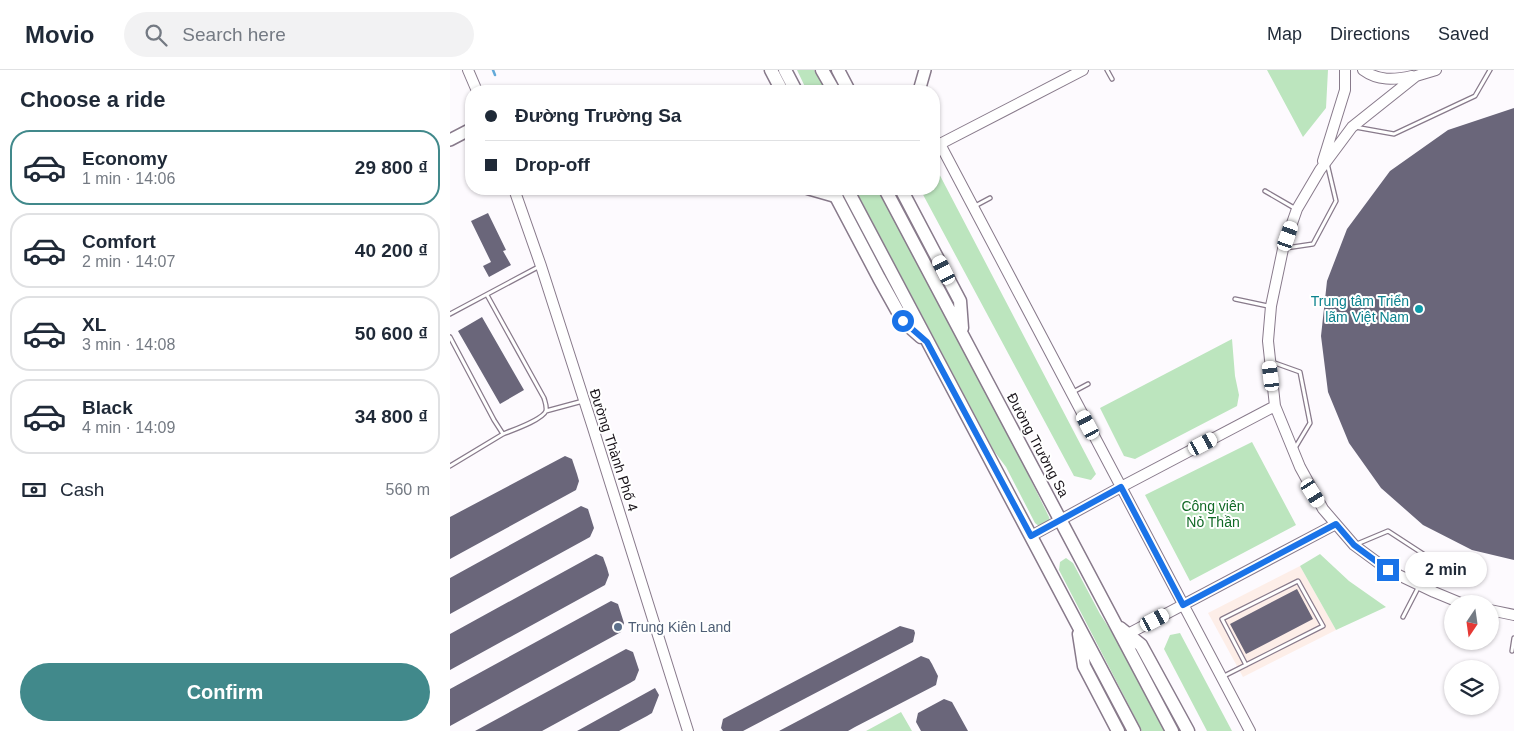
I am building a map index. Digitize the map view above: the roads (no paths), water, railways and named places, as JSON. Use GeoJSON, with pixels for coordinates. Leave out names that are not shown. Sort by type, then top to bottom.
{"type":"FeatureCollection","features":[{"type":"Feature","properties":{"kind":"highway"},"geometry":{"type":"LineString","coordinates":[[771,70],[779,85]]}},
{"type":"Feature","properties":{"kind":"highway"},"geometry":{"type":"LineString","coordinates":[[785,70],[793,85]]}},
{"type":"Feature","properties":{"kind":"highway"},"geometry":{"type":"LineString","coordinates":[[822,70],[831,85]]}},
{"type":"Feature","properties":{"kind":"highway"},"geometry":{"type":"LineString","coordinates":[[838,70],[846,85]]}},
{"type":"Feature","properties":{"kind":"highway"},"geometry":{"type":"LineString","coordinates":[[835,195],[903,321],[927,342]]}},
{"type":"Feature","properties":{"kind":"highway"},"geometry":{"type":"LineString","coordinates":[[850,195],[1134,731]]}},
{"type":"Feature","properties":{"kind":"highway","name":"Đường Trường Sa"},"geometry":{"type":"LineString","coordinates":[[888,195],[1172,731]]}},
{"type":"Feature","properties":{"kind":"highway","name":"Đường Trường Sa"},"geometry":{"type":"LineString","coordinates":[[904,195],[960,300],[962,333]]}},
{"type":"Feature","properties":{"kind":"highway"},"geometry":{"type":"LineString","coordinates":[[1078,624],[1084,666],[1118,731]]}},
{"type":"Feature","properties":{"kind":"highway","name":"Đường Trường Sa"},"geometry":{"type":"LineString","coordinates":[[1116,625],[1141,645],[1188,731]]}},
{"type":"Feature","properties":{"kind":"highway"},"geometry":{"type":"LineString","coordinates":[[1152,694],[1165,688]]}},
{"type":"Feature","properties":{"kind":"highway"},"geometry":{"type":"LineString","coordinates":[[1106,708],[1119,702]]}},
{"type":"Feature","properties":{"kind":"main road"},"geometry":{"type":"LineString","coordinates":[[920,85],[925,70]]}},
{"type":"Feature","properties":{"kind":"main road"},"geometry":{"type":"LineString","coordinates":[[450,140],[465,132]]}},
{"type":"Feature","properties":{"kind":"street"},"geometry":{"type":"LineString","coordinates":[[468,70],[474,85]]}},
{"type":"Feature","properties":{"kind":"street"},"geometry":{"type":"LineString","coordinates":[[1083,70],[940,144],[1250,731]]}},
{"type":"Feature","properties":{"kind":"street"},"geometry":{"type":"LineString","coordinates":[[1320,170],[1345,90],[1345,70]]}},
{"type":"Feature","properties":{"kind":"street"},"geometry":{"type":"LineString","coordinates":[[1363,70],[1369,75],[1397,80],[1418,73],[1436,70]]}},
{"type":"Feature","properties":{"kind":"street"},"geometry":{"type":"LineString","coordinates":[[1418,73],[1352,127],[1326,161],[1297,209],[1283,248],[1271,306],[1268,341],[1275,406],[1293,451],[1313,493],[1323,509],[1354,545],[1388,570],[1444,596]]}},
{"type":"Feature","properties":{"kind":"street","name":"Đường Thành Phố 4"},"geometry":{"type":"LineString","coordinates":[[516,195],[584,400],[686,728]]}},
{"type":"Feature","properties":{"kind":"street"},"geometry":{"type":"LineString","coordinates":[[1031,536],[1275,406]]}},
{"type":"Feature","properties":{"kind":"street"},"geometry":{"type":"LineString","coordinates":[[1128,634],[1336,524]]}},
{"type":"Feature","properties":{"kind":"street"},"geometry":{"type":"LineString","coordinates":[[1499,612],[1514,615]]}},
{"type":"Feature","properties":{"kind":"lane"},"geometry":{"type":"LineString","coordinates":[[1108,70],[1112,79]]}},
{"type":"Feature","properties":{"kind":"lane"},"geometry":{"type":"LineString","coordinates":[[1352,127],[1394,134],[1475,96],[1490,70]]}},
{"type":"Feature","properties":{"kind":"lane"},"geometry":{"type":"LineString","coordinates":[[1283,248],[1313,244],[1336,200],[1326,161]]}},
{"type":"Feature","properties":{"kind":"lane"},"geometry":{"type":"LineString","coordinates":[[1266,191],[1297,209]]}},
{"type":"Feature","properties":{"kind":"lane"},"geometry":{"type":"LineString","coordinates":[[973,206],[990,198]]}},
{"type":"Feature","properties":{"kind":"lane"},"geometry":{"type":"LineString","coordinates":[[450,314],[541,266]]}},
{"type":"Feature","properties":{"kind":"lane"},"geometry":{"type":"LineString","coordinates":[[487,295],[544,398],[546,412]]}},
{"type":"Feature","properties":{"kind":"lane"},"geometry":{"type":"LineString","coordinates":[[1235,299],[1271,306]]}},
{"type":"Feature","properties":{"kind":"lane"},"geometry":{"type":"LineString","coordinates":[[450,337],[503,434]]}},
{"type":"Feature","properties":{"kind":"lane"},"geometry":{"type":"LineString","coordinates":[[1269,360],[1300,372],[1310,423],[1293,451]]}},
{"type":"Feature","properties":{"kind":"lane"},"geometry":{"type":"LineString","coordinates":[[1072,393],[1088,384]]}},
{"type":"Feature","properties":{"kind":"lane"},"geometry":{"type":"LineString","coordinates":[[450,466],[503,434],[541,417],[546,412],[584,400]]}},
{"type":"Feature","properties":{"kind":"lane"},"geometry":{"type":"LineString","coordinates":[[1354,545],[1388,531],[1431,559],[1434,592]]}},
{"type":"Feature","properties":{"kind":"lane"},"geometry":{"type":"LineString","coordinates":[[1222,677],[1246,665],[1323,626],[1298,581],[1222,620],[1246,665]]}},
{"type":"Feature","properties":{"kind":"lane"},"geometry":{"type":"LineString","coordinates":[[1403,617],[1419,586]]}},
{"type":"Feature","properties":{"kind":"lane"},"geometry":{"type":"LineString","coordinates":[[1512,651],[1514,638]]}},
{"type":"Feature","properties":{"kind":"waterway"},"geometry":{"type":"LineString","coordinates":[[493,70],[495,75]]}},
{"type":"Feature","properties":{"kind":"place","name":"Trung tâm Triển lãm Việt Nam"},"geometry":{"type":"Point","coordinates":[1419,309]}},
{"type":"Feature","properties":{"kind":"place","name":"Trung Kiên Land"},"geometry":{"type":"Point","coordinates":[618,627]}},
{"type":"Feature","properties":{"kind":"park label","name":"Công viên Nỏ Thần"},"geometry":{"type":"Point","coordinates":[1213,514]}}]}
